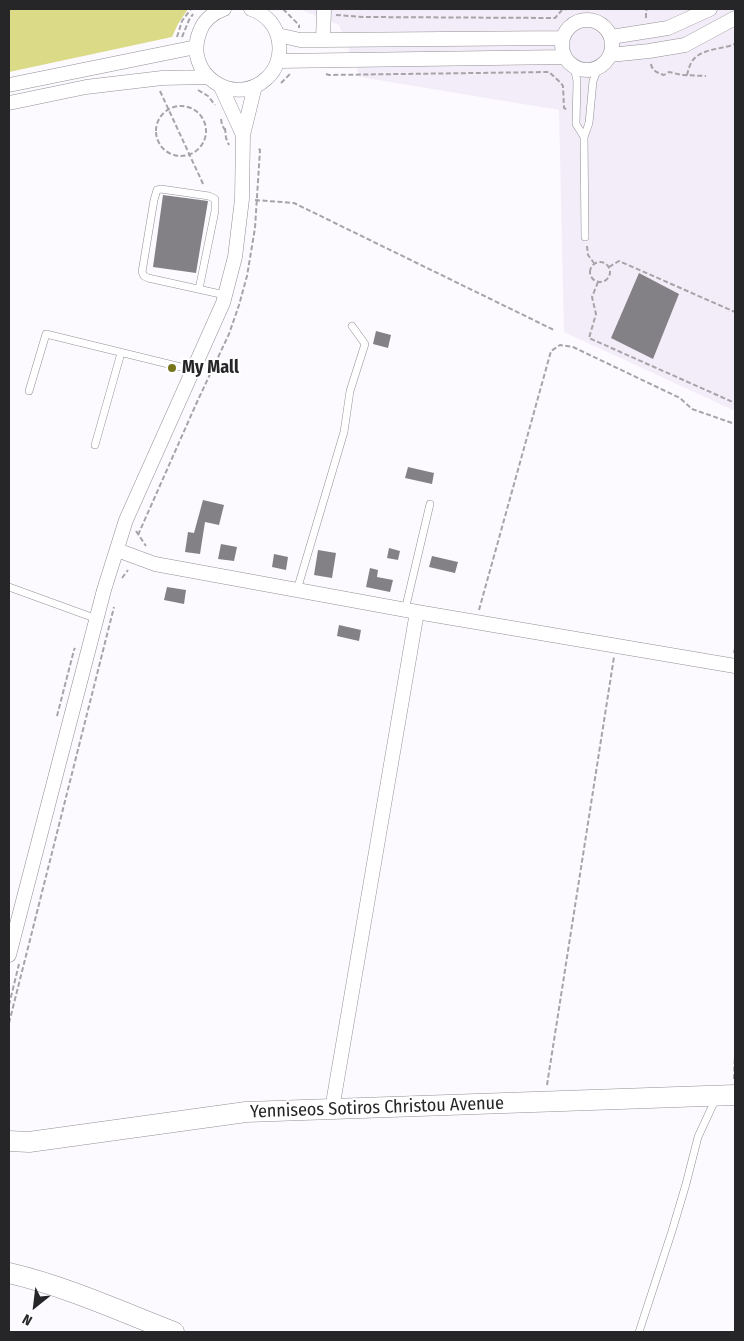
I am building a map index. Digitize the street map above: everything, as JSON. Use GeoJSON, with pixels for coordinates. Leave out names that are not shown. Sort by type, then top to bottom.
{"type":"FeatureCollection","features":[{"type":"Feature","properties":{"kind":"main road","name":"Yenniseos Sotiros Christou Avenue"},"geometry":{"type":"LineString","coordinates":[[13,1139],[29,1142],[246,1112],[729,1095]]}},
{"type":"Feature","properties":{"kind":"main road"},"geometry":{"type":"LineString","coordinates":[[9,1273],[91,1299],[174,1332]]}},
{"type":"Feature","properties":{"kind":"street"},"geometry":{"type":"LineString","coordinates":[[220,10],[205,22],[200,29],[196,47],[198,62],[207,77],[221,87],[238,90],[255,86],[269,76],[278,61],[280,44],[274,27],[261,14],[251,9]]}},
{"type":"Feature","properties":{"kind":"street"},"geometry":{"type":"LineString","coordinates":[[611,37],[668,28],[710,9]]}},
{"type":"Feature","properties":{"kind":"street"},"geometry":{"type":"LineString","coordinates":[[323,40],[328,10]]}},
{"type":"Feature","properties":{"kind":"street"},"geometry":{"type":"LineString","coordinates":[[278,61],[569,62],[586,71],[598,68],[607,61],[612,44],[608,30],[596,22],[593,14],[569,26],[562,38],[562,51],[569,62]]}},
{"type":"Feature","properties":{"kind":"street"},"geometry":{"type":"LineString","coordinates":[[610,55],[649,51],[685,44],[735,18]]}},
{"type":"Feature","properties":{"kind":"street"},"geometry":{"type":"LineString","coordinates":[[278,35],[300,40],[562,38]]}},
{"type":"Feature","properties":{"kind":"street"},"geometry":{"type":"LineString","coordinates":[[9,85],[196,47]]}},
{"type":"Feature","properties":{"kind":"street"},"geometry":{"type":"LineString","coordinates":[[9,103],[86,87],[162,78],[207,77]]}},
{"type":"Feature","properties":{"kind":"street"},"geometry":{"type":"LineString","coordinates":[[9,955],[96,619],[126,520],[220,311],[225,295],[235,258],[242,199],[243,135],[255,86]]}},
{"type":"Feature","properties":{"kind":"street"},"geometry":{"type":"LineString","coordinates":[[221,87],[243,135]]}},
{"type":"Feature","properties":{"kind":"street"},"geometry":{"type":"LineString","coordinates":[[117,550],[154,564],[411,611],[735,666]]}},
{"type":"Feature","properties":{"kind":"street"},"geometry":{"type":"LineString","coordinates":[[332,1109],[411,611]]}},
{"type":"Feature","properties":{"kind":"lane"},"geometry":{"type":"LineString","coordinates":[[569,62],[577,81],[576,124],[584,137]]}},
{"type":"Feature","properties":{"kind":"lane"},"geometry":{"type":"LineString","coordinates":[[585,236],[584,137],[589,123],[593,81],[598,68]]}},
{"type":"Feature","properties":{"kind":"lane"},"geometry":{"type":"LineString","coordinates":[[199,289],[215,211],[215,199],[209,196],[161,188],[157,190],[154,200],[142,272],[144,276],[148,278],[225,295]]}},
{"type":"Feature","properties":{"kind":"lane"},"geometry":{"type":"LineString","coordinates":[[297,590],[344,432],[350,391],[365,344],[352,326]]}},
{"type":"Feature","properties":{"kind":"lane"},"geometry":{"type":"LineString","coordinates":[[29,392],[46,334],[194,370]]}},
{"type":"Feature","properties":{"kind":"lane"},"geometry":{"type":"LineString","coordinates":[[95,445],[121,353]]}},
{"type":"Feature","properties":{"kind":"lane"},"geometry":{"type":"LineString","coordinates":[[411,611],[430,504]]}},
{"type":"Feature","properties":{"kind":"lane"},"geometry":{"type":"LineString","coordinates":[[9,587],[96,619]]}},
{"type":"Feature","properties":{"kind":"lane"},"geometry":{"type":"LineString","coordinates":[[638,1332],[672,1231],[698,1137],[729,1095]]}},
{"type":"Feature","properties":{"kind":"path"},"geometry":{"type":"LineString","coordinates":[[176,40],[182,21],[191,9]]}},
{"type":"Feature","properties":{"kind":"path"},"geometry":{"type":"LineString","coordinates":[[180,41],[189,20],[198,9]]}},
{"type":"Feature","properties":{"kind":"path"},"geometry":{"type":"LineString","coordinates":[[283,9],[299,26],[300,40]]}},
{"type":"Feature","properties":{"kind":"path"},"geometry":{"type":"LineString","coordinates":[[328,10],[336,16],[363,17],[555,18],[562,10],[567,9]]}},
{"type":"Feature","properties":{"kind":"path"},"geometry":{"type":"LineString","coordinates":[[646,9],[646,24]]}},
{"type":"Feature","properties":{"kind":"path"},"geometry":{"type":"LineString","coordinates":[[686,76],[691,63],[696,57],[704,52],[735,44]]}},
{"type":"Feature","properties":{"kind":"path"},"geometry":{"type":"LineString","coordinates":[[651,62],[656,72],[664,75],[669,72],[686,76],[706,76]]}},
{"type":"Feature","properties":{"kind":"path"},"geometry":{"type":"LineString","coordinates":[[277,88],[294,71]]}},
{"type":"Feature","properties":{"kind":"path"},"geometry":{"type":"LineString","coordinates":[[325,73],[329,75],[549,72],[562,83],[564,108],[566,110],[576,110]]}},
{"type":"Feature","properties":{"kind":"path"},"geometry":{"type":"LineString","coordinates":[[158,86],[205,188]]}},
{"type":"Feature","properties":{"kind":"path"},"geometry":{"type":"LineString","coordinates":[[193,87],[208,96],[215,106]]}},
{"type":"Feature","properties":{"kind":"path"},"geometry":{"type":"LineString","coordinates":[[184,107],[198,113],[203,119],[206,135],[198,149],[184,156],[168,152],[162,146],[156,131],[158,122],[168,110],[184,107]]}},
{"type":"Feature","properties":{"kind":"path"},"geometry":{"type":"LineString","coordinates":[[220,114],[225,130]]}},
{"type":"Feature","properties":{"kind":"path"},"geometry":{"type":"LineString","coordinates":[[225,124],[226,138]]}},
{"type":"Feature","properties":{"kind":"path"},"geometry":{"type":"LineString","coordinates":[[253,200],[294,203],[554,330]]}},
{"type":"Feature","properties":{"kind":"path"},"geometry":{"type":"LineString","coordinates":[[585,236],[588,255],[594,264]]}},
{"type":"Feature","properties":{"kind":"path"},"geometry":{"type":"LineString","coordinates":[[609,267],[619,261],[735,312]]}},
{"type":"Feature","properties":{"kind":"path"},"geometry":{"type":"LineString","coordinates":[[601,262],[609,267],[609,277],[604,281],[598,282],[592,278],[590,269],[594,264],[601,262]]}},
{"type":"Feature","properties":{"kind":"path"},"geometry":{"type":"LineString","coordinates":[[598,282],[592,297],[596,314],[589,338],[735,403]]}},
{"type":"Feature","properties":{"kind":"path"},"geometry":{"type":"LineString","coordinates":[[476,621],[551,351],[560,346],[573,346],[680,398],[692,409],[735,424]]}},
{"type":"Feature","properties":{"kind":"path"},"geometry":{"type":"LineString","coordinates":[[138,535],[147,548]]}},
{"type":"Feature","properties":{"kind":"path"},"geometry":{"type":"LineString","coordinates":[[120,582],[128,570]]}},
{"type":"Feature","properties":{"kind":"path"},"geometry":{"type":"LineString","coordinates":[[9,1022],[115,604]]}},
{"type":"Feature","properties":{"kind":"path"},"geometry":{"type":"LineString","coordinates":[[544,1102],[616,645]]}},
{"type":"Feature","properties":{"kind":"path"},"geometry":{"type":"LineString","coordinates":[[729,1095],[735,1054]]}},
{"type":"Feature","properties":{"kind":"shaded area"},"geometry":{"type":"Polygon","coordinates":[[[9,9],[188,9],[172,37],[9,72],[9,9]]]}},
{"type":"Feature","properties":{"kind":"shaded area"},"geometry":{"type":"Polygon","coordinates":[[[299,9],[735,9],[735,411],[564,332],[559,110],[360,77],[339,25],[299,9]]]}},
{"type":"Feature","properties":{"kind":"building"},"geometry":{"type":"Polygon","coordinates":[[[163,195],[208,201],[196,273],[153,267],[163,195]]]}},
{"type":"Feature","properties":{"kind":"building"},"geometry":{"type":"Polygon","coordinates":[[[639,273],[679,294],[653,359],[611,338],[639,273]]]}},
{"type":"Feature","properties":{"kind":"building"},"geometry":{"type":"Polygon","coordinates":[[[376,331],[391,335],[388,348],[373,344],[376,331]]]}},
{"type":"Feature","properties":{"kind":"building"},"geometry":{"type":"Polygon","coordinates":[[[408,467],[434,473],[432,484],[405,478],[408,467]]]}},
{"type":"Feature","properties":{"kind":"building"},"geometry":{"type":"Polygon","coordinates":[[[203,500],[224,505],[219,525],[205,522],[200,554],[185,552],[188,532],[194,533],[203,500]]]}},
{"type":"Feature","properties":{"kind":"building"},"geometry":{"type":"Polygon","coordinates":[[[221,544],[237,547],[234,561],[218,559],[221,544]]]}},
{"type":"Feature","properties":{"kind":"building"},"geometry":{"type":"Polygon","coordinates":[[[389,548],[400,551],[398,560],[387,558],[389,548]]]}},
{"type":"Feature","properties":{"kind":"building"},"geometry":{"type":"Polygon","coordinates":[[[318,550],[336,553],[332,578],[314,575],[318,550]]]}},
{"type":"Feature","properties":{"kind":"building"},"geometry":{"type":"Polygon","coordinates":[[[274,554],[288,557],[286,570],[272,567],[274,554]]]}},
{"type":"Feature","properties":{"kind":"building"},"geometry":{"type":"Polygon","coordinates":[[[432,556],[458,562],[455,573],[429,567],[432,556]]]}},
{"type":"Feature","properties":{"kind":"building"},"geometry":{"type":"Polygon","coordinates":[[[370,568],[378,570],[377,577],[393,580],[390,592],[366,587],[370,568]]]}},
{"type":"Feature","properties":{"kind":"building"},"geometry":{"type":"Polygon","coordinates":[[[167,587],[186,590],[184,604],[164,600],[167,587]]]}},
{"type":"Feature","properties":{"kind":"building"},"geometry":{"type":"Polygon","coordinates":[[[339,625],[361,630],[359,641],[337,636],[339,625]]]}},
{"type":"Feature","properties":{"kind":"place","name":"My Mall"},"geometry":{"type":"Point","coordinates":[172,368]}}]}
